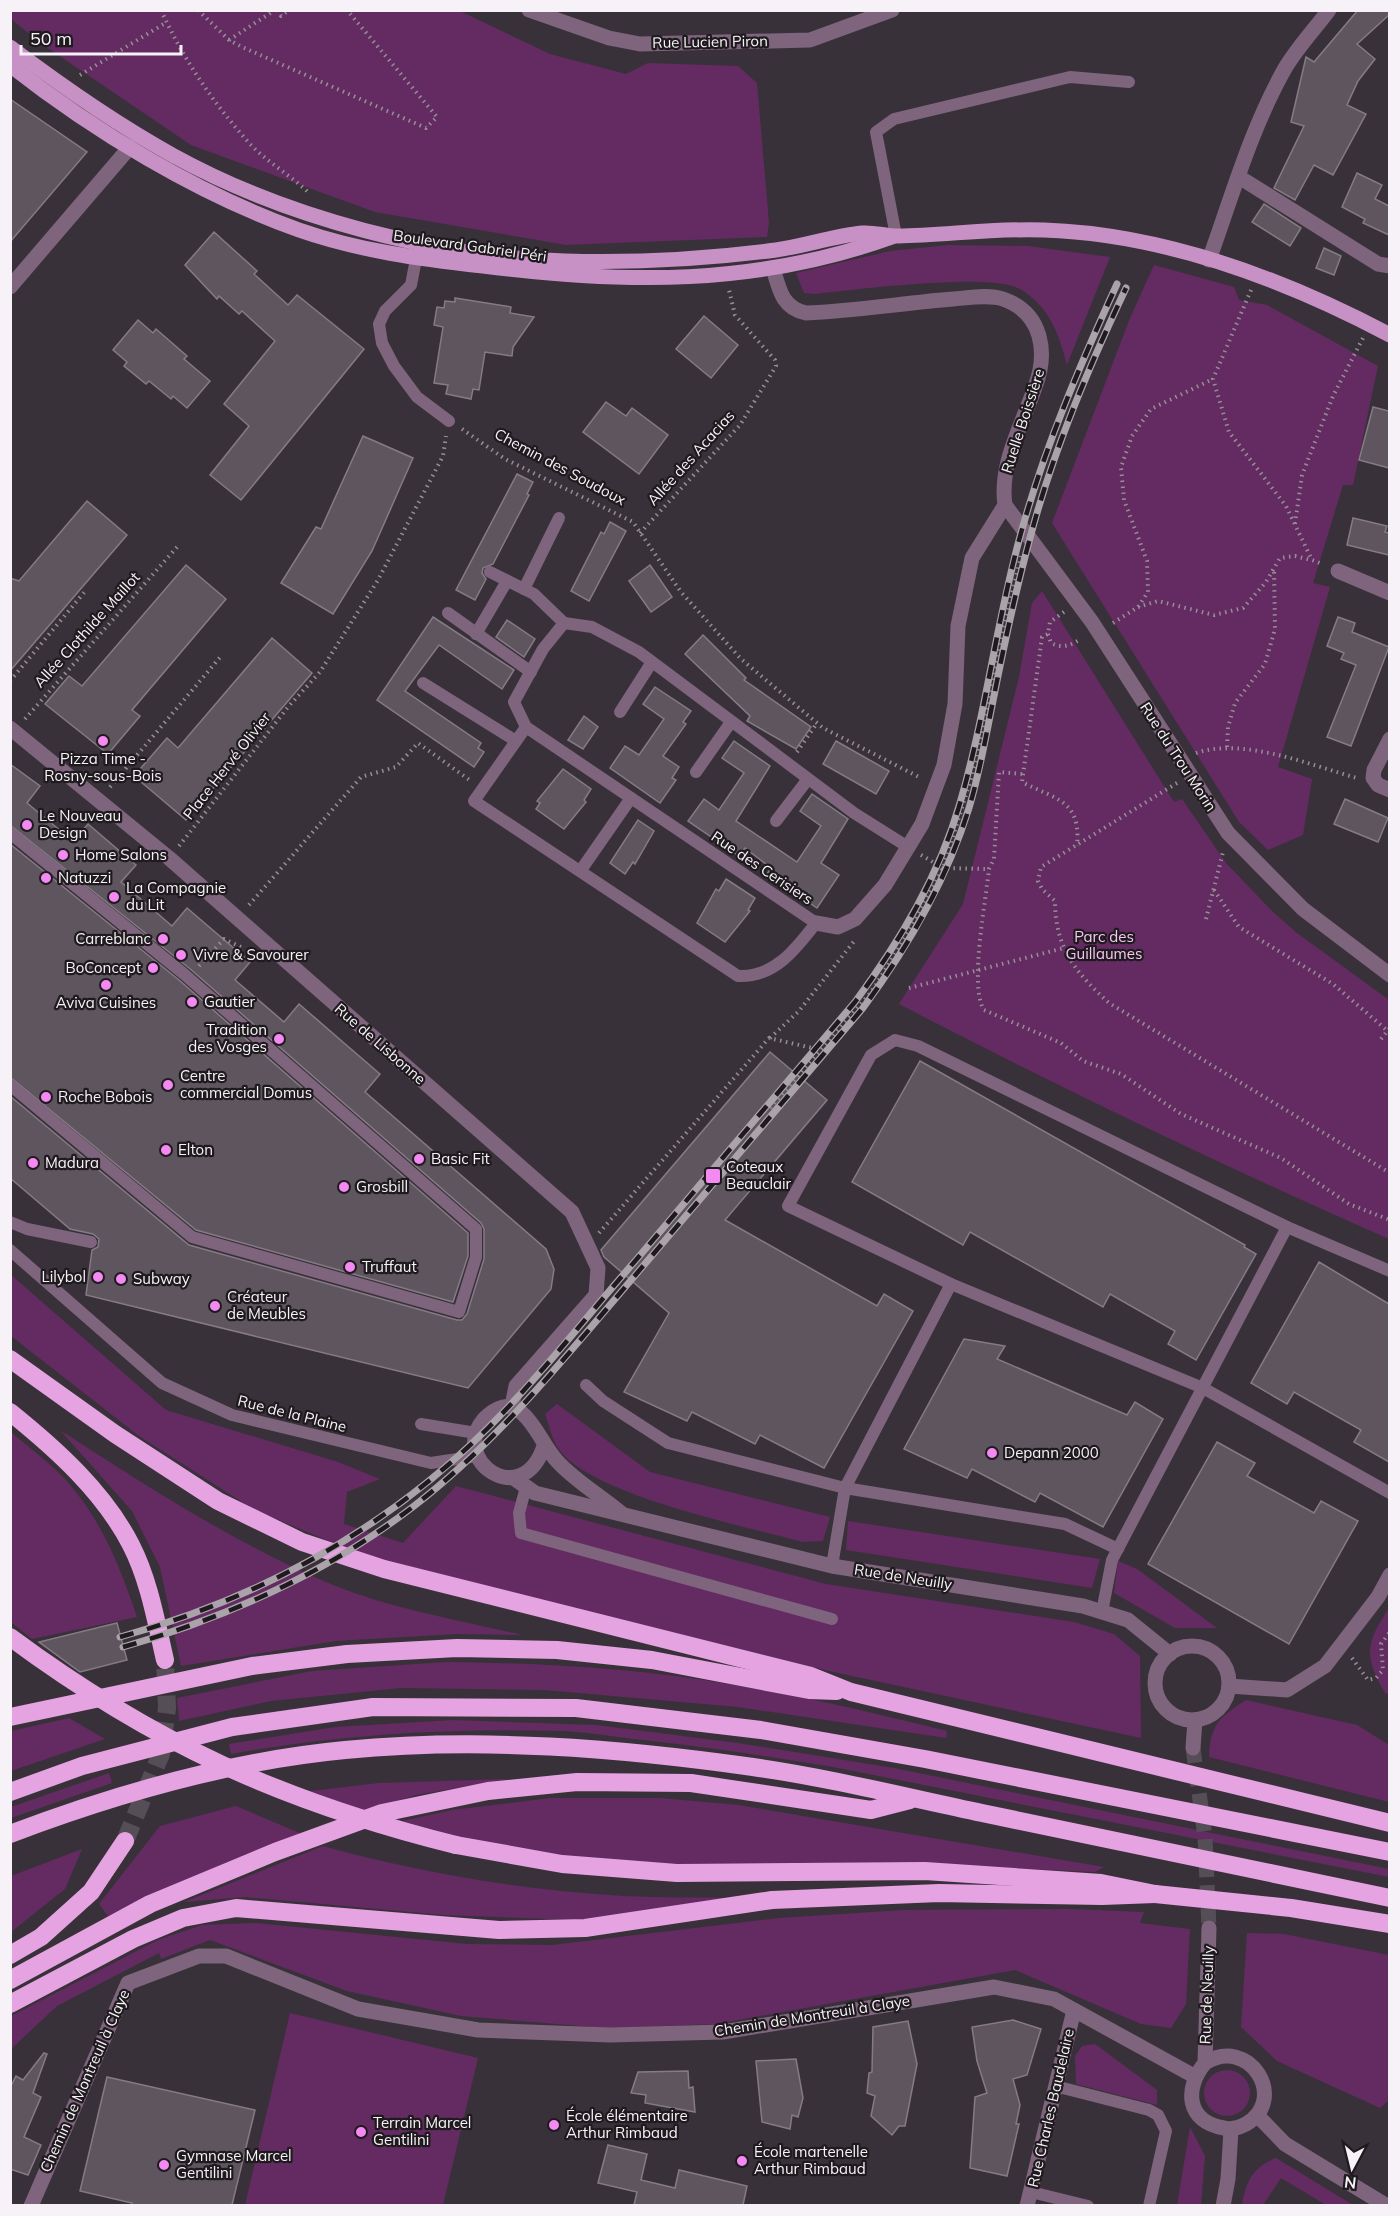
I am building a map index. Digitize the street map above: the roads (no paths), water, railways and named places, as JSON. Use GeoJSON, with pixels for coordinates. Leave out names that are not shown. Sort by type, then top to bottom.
{"type":"FeatureCollection","features":[{"type":"Feature","properties":{"kind":"highway"},"geometry":{"type":"LineString","coordinates":[[10,1359],[115,1434],[218,1501],[302,1542],[384,1569],[811,1676],[851,1692],[1389,1823]]}},
{"type":"Feature","properties":{"kind":"highway"},"geometry":{"type":"LineString","coordinates":[[10,1412],[47,1441],[99,1496],[131,1545],[153,1605],[165,1660]]}},
{"type":"Feature","properties":{"kind":"highway"},"geometry":{"type":"LineString","coordinates":[[10,1637],[56,1671],[118,1711],[187,1750],[309,1803],[364,1821],[456,1845],[562,1864],[677,1873],[925,1871],[1101,1882],[1155,1894],[1291,1908],[1389,1924]]}},
{"type":"Feature","properties":{"kind":"highway"},"geometry":{"type":"LineString","coordinates":[[10,1717],[252,1666],[347,1653],[457,1648],[557,1650],[642,1659],[809,1690],[851,1692]]}},
{"type":"Feature","properties":{"kind":"highway"},"geometry":{"type":"LineString","coordinates":[[10,1792],[82,1766],[243,1725],[373,1707],[576,1708],[761,1730],[913,1757],[1389,1852]]}},
{"type":"Feature","properties":{"kind":"highway"},"geometry":{"type":"LineString","coordinates":[[10,1834],[83,1806],[195,1774],[342,1750],[432,1744],[571,1747],[755,1767],[917,1798],[1389,1898]]}},
{"type":"Feature","properties":{"kind":"highway"},"geometry":{"type":"LineString","coordinates":[[10,1980],[150,1904],[275,1852],[382,1813],[488,1791],[577,1782],[691,1783],[871,1809],[917,1798]]}},
{"type":"Feature","properties":{"kind":"highway"},"geometry":{"type":"LineString","coordinates":[[10,1955],[41,1937],[91,1892],[125,1841]]}},
{"type":"Feature","properties":{"kind":"highway"},"geometry":{"type":"LineString","coordinates":[[10,2004],[133,1939],[183,1918],[236,1908],[499,1930],[585,1928],[772,1900],[939,1893],[1102,1896],[1155,1894]]}},
{"type":"Feature","properties":{"kind":"main road","name":"Boulevard Gabriel Péri"},"geometry":{"type":"LineString","coordinates":[[10,47],[129,130],[178,158],[304,212],[431,244],[506,257],[583,261],[668,260],[777,250],[864,232],[896,236],[1001,229],[1049,230],[1140,242],[1209,260],[1256,275],[1370,324],[1389,335]]}},
{"type":"Feature","properties":{"kind":"main road","name":"Boulevard Gabriel Péri"},"geometry":{"type":"LineString","coordinates":[[10,64],[48,95],[130,147],[219,196],[289,226],[334,241],[416,259],[569,277],[666,279],[726,275],[773,268],[864,247],[896,236]]}},
{"type":"Feature","properties":{"kind":"street","name":"Rue Lucien Piron"},"geometry":{"type":"LineString","coordinates":[[529,10],[609,38],[640,44],[810,40],[892,10]]}},
{"type":"Feature","properties":{"kind":"street"},"geometry":{"type":"LineString","coordinates":[[1209,260],[1272,94],[1286,68],[1329,10]]}},
{"type":"Feature","properties":{"kind":"street"},"geometry":{"type":"LineString","coordinates":[[10,287],[130,147]]}},
{"type":"Feature","properties":{"kind":"street"},"geometry":{"type":"LineString","coordinates":[[1239,177],[1378,264],[1389,266]]}},
{"type":"Feature","properties":{"kind":"street","name":"Ruelle Boissière"},"geometry":{"type":"LineString","coordinates":[[773,268],[779,292],[794,310],[825,312],[989,298],[1002,299],[1017,307],[1032,322],[1040,335],[1044,354],[1041,371],[1006,464],[1002,487],[1005,505]]}},
{"type":"Feature","properties":{"kind":"street"},"geometry":{"type":"LineString","coordinates":[[816,923],[838,927],[855,919],[885,885],[922,824],[938,785],[955,704],[958,626],[972,558],[1005,505]]}},
{"type":"Feature","properties":{"kind":"street","name":"Rue du Trou Morin"},"geometry":{"type":"LineString","coordinates":[[1005,505],[1099,632],[1228,833],[1304,909],[1389,975]]}},
{"type":"Feature","properties":{"kind":"street"},"geometry":{"type":"LineString","coordinates":[[1338,571],[1389,593]]}},
{"type":"Feature","properties":{"kind":"street","name":"Rue de Lisbonne"},"geometry":{"type":"LineString","coordinates":[[12,729],[169,858],[572,1212],[598,1268],[596,1295],[516,1386],[512,1406]]}},
{"type":"Feature","properties":{"kind":"street"},"geometry":{"type":"LineString","coordinates":[[1389,739],[1374,770],[1373,778],[1378,785],[1389,790]]}},
{"type":"Feature","properties":{"kind":"street"},"geometry":{"type":"LineString","coordinates":[[512,1406],[530,1420],[544,1446],[539,1461],[521,1483],[499,1476],[484,1467],[477,1456],[476,1433],[487,1416],[501,1407],[512,1406]]}},
{"type":"Feature","properties":{"kind":"street","name":"Rue de Neuilly"},"geometry":{"type":"LineString","coordinates":[[544,1446],[559,1464],[626,1516]]}},
{"type":"Feature","properties":{"kind":"street","name":"Rue de Neuilly"},"geometry":{"type":"LineString","coordinates":[[521,1483],[535,1493],[832,1566],[1083,1606],[1128,1620],[1170,1654]]}},
{"type":"Feature","properties":{"kind":"street"},"geometry":{"type":"LineString","coordinates":[[1229,1686],[1287,1690],[1325,1666],[1377,1597],[1389,1575]]}},
{"type":"Feature","properties":{"kind":"street"},"geometry":{"type":"LineString","coordinates":[[1189,1647],[1210,1651],[1225,1666],[1229,1686],[1222,1705],[1215,1713],[1195,1720],[1184,1720],[1166,1710],[1156,1692],[1157,1670],[1170,1654],[1189,1647]]}},
{"type":"Feature","properties":{"kind":"street"},"geometry":{"type":"LineString","coordinates":[[1193,1748],[1195,1720]]}},
{"type":"Feature","properties":{"kind":"street","name":"Rue de Neuilly"},"geometry":{"type":"LineString","coordinates":[[1205,2063],[1209,1928]]}},
{"type":"Feature","properties":{"kind":"street","name":"Chemin de Montreuil à Claye"},"geometry":{"type":"LineString","coordinates":[[31,2205],[128,1983],[199,1956],[226,1956],[358,2009],[478,2030],[610,2035],[723,2032],[994,1987],[1054,1999],[1194,2076]]}},
{"type":"Feature","properties":{"kind":"street","name":"Rue Charles Baudelaire"},"geometry":{"type":"LineString","coordinates":[[1029,2199],[1074,2010]]}},
{"type":"Feature","properties":{"kind":"street","name":"Rue de Neuilly"},"geometry":{"type":"LineString","coordinates":[[1194,2076],[1205,2063],[1224,2056],[1238,2057],[1257,2070],[1263,2082],[1264,2094],[1257,2115]]}},
{"type":"Feature","properties":{"kind":"street"},"geometry":{"type":"LineString","coordinates":[[1194,2076],[1191,2101],[1198,2115],[1216,2127],[1231,2130],[1257,2115],[1285,2144],[1387,2205]]}},
{"type":"Feature","properties":{"kind":"street"},"geometry":{"type":"LineString","coordinates":[[1223,2205],[1228,2179],[1231,2130]]}},
{"type":"Feature","properties":{"kind":"lane"},"geometry":{"type":"LineString","coordinates":[[896,236],[876,132],[894,119],[1070,77],[1129,82]]}},
{"type":"Feature","properties":{"kind":"lane"},"geometry":{"type":"LineString","coordinates":[[416,259],[411,285],[385,311],[379,324],[382,343],[394,366],[417,397],[448,420]]}},
{"type":"Feature","properties":{"kind":"lane"},"geometry":{"type":"LineString","coordinates":[[524,589],[559,518]]}},
{"type":"Feature","properties":{"kind":"lane"},"geometry":{"type":"LineString","coordinates":[[490,572],[534,594],[564,623],[592,627],[652,662],[861,819],[908,847]]}},
{"type":"Feature","properties":{"kind":"lane"},"geometry":{"type":"LineString","coordinates":[[476,633],[507,581]]}},
{"type":"Feature","properties":{"kind":"lane"},"geometry":{"type":"LineString","coordinates":[[448,614],[531,672]]}},
{"type":"Feature","properties":{"kind":"lane"},"geometry":{"type":"LineString","coordinates":[[423,682],[516,741],[526,727],[514,702],[543,649],[564,623]]}},
{"type":"Feature","properties":{"kind":"lane"},"geometry":{"type":"LineString","coordinates":[[620,712],[652,662]]}},
{"type":"Feature","properties":{"kind":"lane"},"geometry":{"type":"LineString","coordinates":[[696,772],[731,722]]}},
{"type":"Feature","properties":{"kind":"lane","name":"Rue des Cerisiers"},"geometry":{"type":"LineString","coordinates":[[516,741],[474,801],[738,976],[767,971],[791,955],[816,923],[526,727]]}},
{"type":"Feature","properties":{"kind":"lane"},"geometry":{"type":"LineString","coordinates":[[776,821],[808,779]]}},
{"type":"Feature","properties":{"kind":"lane"},"geometry":{"type":"LineString","coordinates":[[581,870],[631,798]]}},
{"type":"Feature","properties":{"kind":"lane"},"geometry":{"type":"LineString","coordinates":[[10,833],[193,981],[476,1228],[476,1257],[459,1312],[192,1237],[10,1084]]}},
{"type":"Feature","properties":{"kind":"lane"},"geometry":{"type":"LineString","coordinates":[[1389,1271],[1287,1227],[918,1046],[896,1040],[871,1055],[788,1206],[951,1284],[1203,1388],[1389,1493]]}},
{"type":"Feature","properties":{"kind":"lane"},"geometry":{"type":"LineString","coordinates":[[10,1222],[27,1229],[91,1242]]}},
{"type":"Feature","properties":{"kind":"lane"},"geometry":{"type":"LineString","coordinates":[[1102,1612],[1112,1560],[1287,1227]]}},
{"type":"Feature","properties":{"kind":"lane","name":"Rue de la Plaine"},"geometry":{"type":"LineString","coordinates":[[10,1250],[162,1383],[232,1415],[431,1463],[477,1456]]}},
{"type":"Feature","properties":{"kind":"lane"},"geometry":{"type":"LineString","coordinates":[[832,1566],[845,1488],[951,1284]]}},
{"type":"Feature","properties":{"kind":"lane"},"geometry":{"type":"LineString","coordinates":[[586,1385],[603,1401],[668,1443],[845,1488],[1065,1524],[1118,1549]]}},
{"type":"Feature","properties":{"kind":"lane"},"geometry":{"type":"LineString","coordinates":[[421,1424],[476,1433]]}},
{"type":"Feature","properties":{"kind":"lane"},"geometry":{"type":"LineString","coordinates":[[521,1483],[519,1513],[521,1533],[832,1619]]}},
{"type":"Feature","properties":{"kind":"lane"},"geometry":{"type":"LineString","coordinates":[[1055,2086],[1149,2109],[1158,2115],[1166,2131],[1149,2205]]}},
{"type":"Feature","properties":{"kind":"lane"},"geometry":{"type":"LineString","coordinates":[[1029,2199],[1088,2205]]}},
{"type":"Feature","properties":{"kind":"tunnel"},"geometry":{"type":"LineString","coordinates":[[125,1841],[161,1754],[167,1708],[165,1660]]}},
{"type":"Feature","properties":{"kind":"tunnel"},"geometry":{"type":"LineString","coordinates":[[1193,1748],[1205,1837],[1209,1928]]}},
{"type":"Feature","properties":{"kind":"railway"},"geometry":{"type":"LineString","coordinates":[[120,1637],[172,1621],[271,1581],[363,1529],[448,1465],[508,1408],[545,1366],[855,1002],[916,907],[951,830],[977,736],[1012,567],[1030,501],[1064,406],[1117,284]]}},
{"type":"Feature","properties":{"kind":"railway"},"geometry":{"type":"LineString","coordinates":[[123,1647],[201,1622],[311,1572],[381,1530],[445,1481],[502,1427],[555,1369],[863,1008],[924,913],[960,835],[976,783],[1014,601],[1039,506],[1072,411],[1126,288]]}},
{"type":"Feature","properties":{"kind":"place","name":"Pizza Time - Rosny-sous-Bois"},"geometry":{"type":"Point","coordinates":[103,741]}},
{"type":"Feature","properties":{"kind":"place","name":"Le Nouveau Design"},"geometry":{"type":"Point","coordinates":[27,825]}},
{"type":"Feature","properties":{"kind":"place","name":"Home Salons"},"geometry":{"type":"Point","coordinates":[63,855]}},
{"type":"Feature","properties":{"kind":"place","name":"Natuzzi"},"geometry":{"type":"Point","coordinates":[46,878]}},
{"type":"Feature","properties":{"kind":"place","name":"La Compagnie du Lit"},"geometry":{"type":"Point","coordinates":[114,897]}},
{"type":"Feature","properties":{"kind":"place","name":"Carreblanc"},"geometry":{"type":"Point","coordinates":[163,939]}},
{"type":"Feature","properties":{"kind":"place","name":"Vivre & Savourer"},"geometry":{"type":"Point","coordinates":[181,955]}},
{"type":"Feature","properties":{"kind":"place","name":"BoConcept"},"geometry":{"type":"Point","coordinates":[153,968]}},
{"type":"Feature","properties":{"kind":"place","name":"Aviva Cuisines"},"geometry":{"type":"Point","coordinates":[106,985]}},
{"type":"Feature","properties":{"kind":"place","name":"Gautier"},"geometry":{"type":"Point","coordinates":[192,1002]}},
{"type":"Feature","properties":{"kind":"place","name":"Tradition des Vosges"},"geometry":{"type":"Point","coordinates":[279,1039]}},
{"type":"Feature","properties":{"kind":"place","name":"Centre commercial Domus"},"geometry":{"type":"Point","coordinates":[168,1085]}},
{"type":"Feature","properties":{"kind":"place","name":"Roche Bobois"},"geometry":{"type":"Point","coordinates":[46,1097]}},
{"type":"Feature","properties":{"kind":"place","name":"Elton"},"geometry":{"type":"Point","coordinates":[166,1150]}},
{"type":"Feature","properties":{"kind":"place","name":"Basic Fit"},"geometry":{"type":"Point","coordinates":[419,1159]}},
{"type":"Feature","properties":{"kind":"place","name":"Madura"},"geometry":{"type":"Point","coordinates":[33,1163]}},
{"type":"Feature","properties":{"kind":"place","name":"Coteaux Beauclair"},"geometry":{"type":"Point","coordinates":[713,1176]}},
{"type":"Feature","properties":{"kind":"place","name":"Grosbill"},"geometry":{"type":"Point","coordinates":[344,1187]}},
{"type":"Feature","properties":{"kind":"place","name":"Truffaut"},"geometry":{"type":"Point","coordinates":[350,1267]}},
{"type":"Feature","properties":{"kind":"place","name":"Lilybol"},"geometry":{"type":"Point","coordinates":[98,1277]}},
{"type":"Feature","properties":{"kind":"place","name":"Subway"},"geometry":{"type":"Point","coordinates":[121,1279]}},
{"type":"Feature","properties":{"kind":"place","name":"Créateur de Meubles"},"geometry":{"type":"Point","coordinates":[215,1306]}},
{"type":"Feature","properties":{"kind":"place","name":"Depann 2000"},"geometry":{"type":"Point","coordinates":[992,1453]}},
{"type":"Feature","properties":{"kind":"place","name":"École élémentaire Arthur Rimbaud"},"geometry":{"type":"Point","coordinates":[554,2125]}},
{"type":"Feature","properties":{"kind":"place","name":"Terrain Marcel Gentilini"},"geometry":{"type":"Point","coordinates":[361,2132]}},
{"type":"Feature","properties":{"kind":"place","name":"École martenelle Arthur Rimbaud"},"geometry":{"type":"Point","coordinates":[742,2161]}},
{"type":"Feature","properties":{"kind":"place","name":"Gymnase Marcel Gentilini"},"geometry":{"type":"Point","coordinates":[164,2165]}},
{"type":"Feature","properties":{"kind":"park label","name":"Parc des Guillaumes"},"geometry":{"type":"Point","coordinates":[1104,946]}}]}
